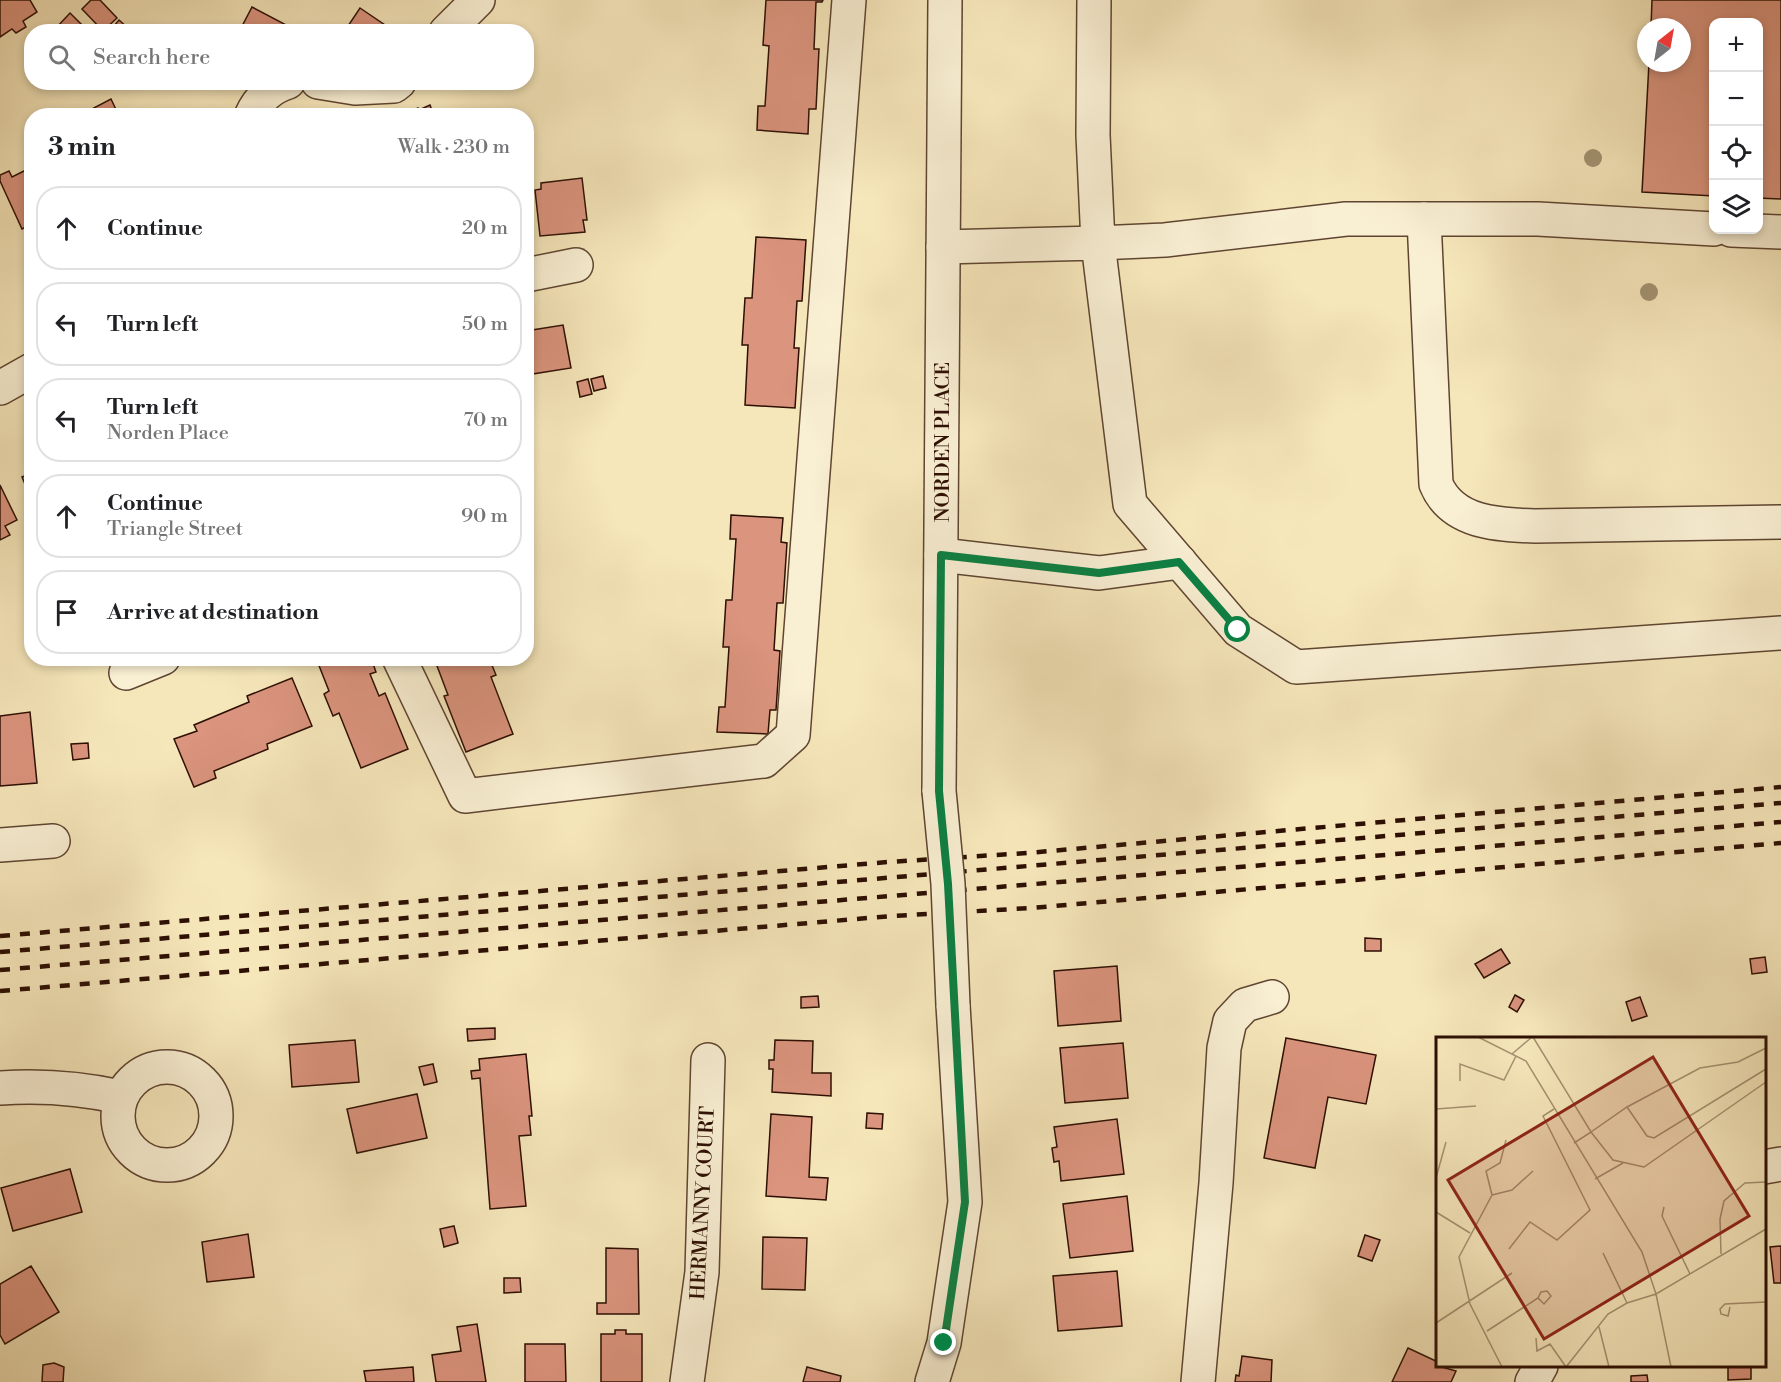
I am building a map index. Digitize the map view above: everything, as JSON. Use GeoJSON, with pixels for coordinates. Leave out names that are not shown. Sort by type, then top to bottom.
{"type":"FeatureCollection","features":[{"type":"Feature","properties":{"kind":"street"},"geometry":{"type":"LineString","coordinates":[[454,24],[478,0]]}},
{"type":"Feature","properties":{"kind":"street"},"geometry":{"type":"LineString","coordinates":[[403,666],[465,796],[764,761],[793,735],[849,0]]}},
{"type":"Feature","properties":{"kind":"street","name":"NORDEN PLACE"},"geometry":{"type":"LineString","coordinates":[[932,1382],[944,1343],[965,1202],[948,884],[939,791],[945,0]]}},
{"type":"Feature","properties":{"kind":"street"},"geometry":{"type":"LineString","coordinates":[[1094,0],[1093,135],[1098,243],[1130,504],[1238,630],[1296,667],[1781,633]]}},
{"type":"Feature","properties":{"kind":"street"},"geometry":{"type":"LineString","coordinates":[[254,108],[269,90]]}},
{"type":"Feature","properties":{"kind":"street"},"geometry":{"type":"LineString","coordinates":[[943,247],[1165,240],[1346,219],[1538,219],[1709,229]]}},
{"type":"Feature","properties":{"kind":"street"},"geometry":{"type":"LineString","coordinates":[[1424,219],[1436,484],[1442,499],[1458,511],[1497,525],[1781,522]]}},
{"type":"Feature","properties":{"kind":"street"},"geometry":{"type":"LineString","coordinates":[[1763,231],[1781,232]]}},
{"type":"Feature","properties":{"kind":"street"},"geometry":{"type":"LineString","coordinates":[[534,273],[576,265]]}},
{"type":"Feature","properties":{"kind":"street"},"geometry":{"type":"LineString","coordinates":[[0,388],[24,374]]}},
{"type":"Feature","properties":{"kind":"street"},"geometry":{"type":"LineString","coordinates":[[941,555],[1099,573],[1179,562]]}},
{"type":"Feature","properties":{"kind":"street"},"geometry":{"type":"LineString","coordinates":[[126,673],[144,666]]}},
{"type":"Feature","properties":{"kind":"street"},"geometry":{"type":"LineString","coordinates":[[0,845],[53,841]]}},
{"type":"Feature","properties":{"kind":"street"},"geometry":{"type":"LineString","coordinates":[[1198,1382],[1217,1171],[1224,1048],[1230,1021],[1245,1005],[1272,997]]}},
{"type":"Feature","properties":{"kind":"street","name":"HERMANNY COURT"},"geometry":{"type":"LineString","coordinates":[[687,1382],[702,1272],[708,1060]]}},
{"type":"Feature","properties":{"kind":"street"},"geometry":{"type":"LineString","coordinates":[[0,1088],[28,1086],[82,1089],[121,1097]]}},
{"type":"Feature","properties":{"kind":"street"},"geometry":{"type":"LineString","coordinates":[[1766,1167],[1781,1164]]}},
{"type":"Feature","properties":{"kind":"street"},"geometry":{"type":"LineString","coordinates":[[1532,1382],[1540,1367]]}},
{"type":"Feature","properties":{"kind":"building"},"geometry":{"type":"Polygon","coordinates":[[[0,0],[30,0],[37,12],[23,21],[24,28],[16,33],[12,29],[0,37],[0,0]]]}},
{"type":"Feature","properties":{"kind":"building"},"geometry":{"type":"Polygon","coordinates":[[[91,0],[100,0],[117,18],[111,24],[96,24],[82,9],[91,0]]]}},
{"type":"Feature","properties":{"kind":"building"},"geometry":{"type":"Polygon","coordinates":[[[766,0],[823,0],[816,2],[814,49],[819,49],[816,109],[809,109],[808,134],[757,130],[758,106],[765,106],[769,46],[763,45],[766,0]]]}},
{"type":"Feature","properties":{"kind":"building"},"geometry":{"type":"Polygon","coordinates":[[[1652,0],[1781,0],[1781,199],[1763,198],[1763,18],[1709,18],[1709,196],[1642,192],[1649,72],[1691,72],[1691,18],[1651,18],[1652,0]]]}},
{"type":"Feature","properties":{"kind":"building"},"geometry":{"type":"Polygon","coordinates":[[[252,7],[284,24],[243,24],[252,7]]]}},
{"type":"Feature","properties":{"kind":"building"},"geometry":{"type":"Polygon","coordinates":[[[360,8],[384,24],[349,24],[360,8]]]}},
{"type":"Feature","properties":{"kind":"building"},"geometry":{"type":"Polygon","coordinates":[[[70,13],[81,24],[60,24],[70,13]]]}},
{"type":"Feature","properties":{"kind":"building"},"geometry":{"type":"Polygon","coordinates":[[[111,99],[115,108],[94,108],[111,99]]]}},
{"type":"Feature","properties":{"kind":"building"},"geometry":{"type":"Polygon","coordinates":[[[9,171],[12,177],[24,171],[24,228],[22,229],[0,181],[0,175],[9,171]]]}},
{"type":"Feature","properties":{"kind":"building"},"geometry":{"type":"Polygon","coordinates":[[[582,178],[587,220],[583,220],[585,232],[540,236],[535,190],[541,189],[541,183],[582,178]]]}},
{"type":"Feature","properties":{"kind":"building"},"geometry":{"type":"Polygon","coordinates":[[[756,237],[806,240],[802,301],[797,301],[794,348],[799,348],[795,408],[745,405],[748,345],[742,345],[745,298],[752,298],[756,237]]]}},
{"type":"Feature","properties":{"kind":"building"},"geometry":{"type":"Polygon","coordinates":[[[563,325],[571,368],[534,374],[534,330],[563,325]]]}},
{"type":"Feature","properties":{"kind":"building"},"geometry":{"type":"Polygon","coordinates":[[[603,376],[606,388],[594,391],[591,379],[603,376]]]}},
{"type":"Feature","properties":{"kind":"building"},"geometry":{"type":"Polygon","coordinates":[[[588,379],[592,394],[580,397],[577,382],[588,379]]]}},
{"type":"Feature","properties":{"kind":"building"},"geometry":{"type":"Polygon","coordinates":[[[0,485],[17,520],[5,526],[10,535],[0,540],[0,485]]]}},
{"type":"Feature","properties":{"kind":"building"},"geometry":{"type":"Polygon","coordinates":[[[731,515],[783,518],[781,542],[787,543],[783,603],[777,603],[774,650],[780,651],[776,710],[770,710],[768,734],[717,732],[719,707],[725,707],[729,647],[723,647],[726,600],[732,600],[736,539],[730,539],[731,515]]]}},
{"type":"Feature","properties":{"kind":"building"},"geometry":{"type":"Polygon","coordinates":[[[319,666],[374,666],[376,672],[370,674],[379,696],[385,693],[408,749],[361,768],[339,713],[333,716],[324,694],[329,691],[319,666]]]}},
{"type":"Feature","properties":{"kind":"building"},"geometry":{"type":"Polygon","coordinates":[[[437,666],[492,666],[496,675],[491,677],[513,734],[466,752],[444,696],[448,695],[437,666]]]}},
{"type":"Feature","properties":{"kind":"building"},"geometry":{"type":"Polygon","coordinates":[[[292,678],[312,726],[267,744],[268,749],[214,771],[216,778],[194,787],[174,739],[197,731],[194,725],[249,702],[247,696],[292,678]]]}},
{"type":"Feature","properties":{"kind":"building"},"geometry":{"type":"Polygon","coordinates":[[[30,712],[37,783],[0,786],[0,716],[30,712]]]}},
{"type":"Feature","properties":{"kind":"building"},"geometry":{"type":"Polygon","coordinates":[[[88,743],[89,758],[73,760],[71,744],[88,743]]]}},
{"type":"Feature","properties":{"kind":"building"},"geometry":{"type":"Polygon","coordinates":[[[1365,938],[1381,939],[1381,951],[1365,951],[1365,938]]]}},
{"type":"Feature","properties":{"kind":"building"},"geometry":{"type":"Polygon","coordinates":[[[1501,949],[1510,963],[1484,978],[1475,964],[1501,949]]]}},
{"type":"Feature","properties":{"kind":"building"},"geometry":{"type":"Polygon","coordinates":[[[1765,957],[1767,972],[1752,974],[1750,959],[1765,957]]]}},
{"type":"Feature","properties":{"kind":"building"},"geometry":{"type":"Polygon","coordinates":[[[1117,966],[1121,1021],[1058,1026],[1054,971],[1117,966]]]}},
{"type":"Feature","properties":{"kind":"building"},"geometry":{"type":"Polygon","coordinates":[[[1515,995],[1524,1000],[1517,1012],[1509,1007],[1515,995]]]}},
{"type":"Feature","properties":{"kind":"building"},"geometry":{"type":"Polygon","coordinates":[[[818,996],[819,1007],[801,1008],[801,997],[818,996]]]}},
{"type":"Feature","properties":{"kind":"building"},"geometry":{"type":"Polygon","coordinates":[[[1640,997],[1647,1016],[1632,1021],[1626,1002],[1640,997]]]}},
{"type":"Feature","properties":{"kind":"building"},"geometry":{"type":"Polygon","coordinates":[[[495,1028],[495,1039],[468,1041],[467,1029],[495,1028]]]}},
{"type":"Feature","properties":{"kind":"building"},"geometry":{"type":"Polygon","coordinates":[[[1286,1038],[1376,1055],[1366,1104],[1328,1097],[1315,1168],[1264,1158],[1286,1038]]]}},
{"type":"Feature","properties":{"kind":"building"},"geometry":{"type":"Polygon","coordinates":[[[355,1040],[359,1082],[292,1087],[289,1045],[355,1040]]]}},
{"type":"Feature","properties":{"kind":"building"},"geometry":{"type":"Polygon","coordinates":[[[775,1040],[813,1041],[812,1073],[831,1073],[831,1096],[772,1092],[773,1069],[769,1069],[769,1060],[774,1060],[775,1040]]]}},
{"type":"Feature","properties":{"kind":"building"},"geometry":{"type":"Polygon","coordinates":[[[1123,1043],[1128,1098],[1065,1103],[1060,1048],[1123,1043]]]}},
{"type":"Feature","properties":{"kind":"building"},"geometry":{"type":"Polygon","coordinates":[[[526,1054],[532,1116],[529,1116],[531,1135],[519,1136],[526,1206],[490,1209],[480,1078],[472,1079],[471,1071],[480,1070],[479,1059],[526,1054]]]}},
{"type":"Feature","properties":{"kind":"building"},"geometry":{"type":"Polygon","coordinates":[[[433,1064],[437,1082],[424,1085],[419,1067],[433,1064]]]}},
{"type":"Feature","properties":{"kind":"building"},"geometry":{"type":"Polygon","coordinates":[[[417,1094],[427,1138],[357,1153],[347,1109],[417,1094]]]}},
{"type":"Feature","properties":{"kind":"building"},"geometry":{"type":"Polygon","coordinates":[[[867,1113],[883,1114],[882,1129],[866,1128],[867,1113]]]}},
{"type":"Feature","properties":{"kind":"building"},"geometry":{"type":"Polygon","coordinates":[[[771,1114],[812,1117],[809,1177],[828,1178],[826,1200],[766,1196],[771,1114]]]}},
{"type":"Feature","properties":{"kind":"building"},"geometry":{"type":"Polygon","coordinates":[[[1117,1119],[1124,1174],[1061,1181],[1059,1161],[1054,1162],[1052,1148],[1057,1147],[1054,1127],[1117,1119]]]}},
{"type":"Feature","properties":{"kind":"building"},"geometry":{"type":"Polygon","coordinates":[[[70,1169],[82,1212],[13,1231],[1,1188],[70,1169]]]}},
{"type":"Feature","properties":{"kind":"building"},"geometry":{"type":"Polygon","coordinates":[[[1127,1196],[1133,1251],[1070,1258],[1063,1204],[1127,1196]]]}},
{"type":"Feature","properties":{"kind":"building"},"geometry":{"type":"Polygon","coordinates":[[[454,1226],[458,1243],[444,1247],[440,1229],[454,1226]]]}},
{"type":"Feature","properties":{"kind":"building"},"geometry":{"type":"Polygon","coordinates":[[[248,1234],[254,1277],[207,1282],[202,1242],[248,1234]]]}},
{"type":"Feature","properties":{"kind":"building"},"geometry":{"type":"Polygon","coordinates":[[[1365,1235],[1380,1240],[1372,1261],[1358,1256],[1365,1235]]]}},
{"type":"Feature","properties":{"kind":"building"},"geometry":{"type":"Polygon","coordinates":[[[763,1237],[807,1238],[805,1290],[762,1289],[763,1237]]]}},
{"type":"Feature","properties":{"kind":"building"},"geometry":{"type":"Polygon","coordinates":[[[1781,1246],[1781,1283],[1774,1283],[1770,1247],[1781,1246]]]}},
{"type":"Feature","properties":{"kind":"building"},"geometry":{"type":"Polygon","coordinates":[[[606,1248],[638,1249],[639,1314],[597,1314],[597,1303],[606,1303],[606,1248]]]}},
{"type":"Feature","properties":{"kind":"building"},"geometry":{"type":"Polygon","coordinates":[[[31,1266],[59,1312],[5,1344],[0,1335],[0,1284],[31,1266]]]}},
{"type":"Feature","properties":{"kind":"building"},"geometry":{"type":"Polygon","coordinates":[[[1117,1271],[1122,1326],[1058,1331],[1053,1276],[1117,1271]]]}},
{"type":"Feature","properties":{"kind":"building"},"geometry":{"type":"Polygon","coordinates":[[[504,1278],[520,1278],[521,1292],[504,1293],[504,1278]]]}},
{"type":"Feature","properties":{"kind":"building"},"geometry":{"type":"Polygon","coordinates":[[[477,1324],[486,1382],[436,1382],[432,1355],[461,1351],[457,1327],[477,1324]]]}},
{"type":"Feature","properties":{"kind":"building"},"geometry":{"type":"Polygon","coordinates":[[[615,1330],[626,1330],[626,1334],[642,1334],[642,1382],[601,1382],[601,1334],[615,1334],[615,1330]]]}},
{"type":"Feature","properties":{"kind":"building"},"geometry":{"type":"Polygon","coordinates":[[[525,1344],[565,1344],[566,1382],[525,1382],[525,1344]]]}},
{"type":"Feature","properties":{"kind":"building"},"geometry":{"type":"Polygon","coordinates":[[[1408,1348],[1436,1361],[1436,1367],[1456,1371],[1451,1382],[1392,1382],[1408,1348]]]}},
{"type":"Feature","properties":{"kind":"building"},"geometry":{"type":"Polygon","coordinates":[[[1242,1356],[1272,1360],[1271,1382],[1235,1382],[1236,1375],[1239,1376],[1242,1356]]]}},
{"type":"Feature","properties":{"kind":"building"},"geometry":{"type":"Polygon","coordinates":[[[54,1363],[64,1367],[63,1382],[42,1382],[43,1365],[54,1363]]]}},
{"type":"Feature","properties":{"kind":"building"},"geometry":{"type":"Polygon","coordinates":[[[413,1367],[414,1382],[366,1382],[364,1371],[413,1367]]]}},
{"type":"Feature","properties":{"kind":"building"},"geometry":{"type":"Polygon","coordinates":[[[807,1367],[841,1376],[840,1382],[803,1382],[807,1367]]]}},
{"type":"Feature","properties":{"kind":"building"},"geometry":{"type":"Polygon","coordinates":[[[1728,1367],[1751,1367],[1751,1379],[1728,1380],[1728,1367]]]}},
{"type":"Feature","properties":{"kind":"building"},"geometry":{"type":"Polygon","coordinates":[[[1647,1375],[1648,1382],[1631,1382],[1631,1376],[1647,1375]]]}},
{"type":"Feature","properties":{"kind":"railway"},"geometry":{"type":"LineString","coordinates":[[0,936],[888,862],[1027,853],[1781,787]]}},
{"type":"Feature","properties":{"kind":"railway"},"geometry":{"type":"LineString","coordinates":[[0,952],[1781,803]]}},
{"type":"Feature","properties":{"kind":"railway"},"geometry":{"type":"LineString","coordinates":[[0,970],[1781,822]]}},
{"type":"Feature","properties":{"kind":"railway"},"geometry":{"type":"LineString","coordinates":[[0,991],[892,916],[1031,908],[1781,843]]}},
{"type":"Feature","properties":{"kind":"route"},"geometry":{"type":"LineString","coordinates":[[944,1343],[965,1202],[948,884],[939,791],[941,555],[1099,573],[1179,562],[1238,630]]}}]}
